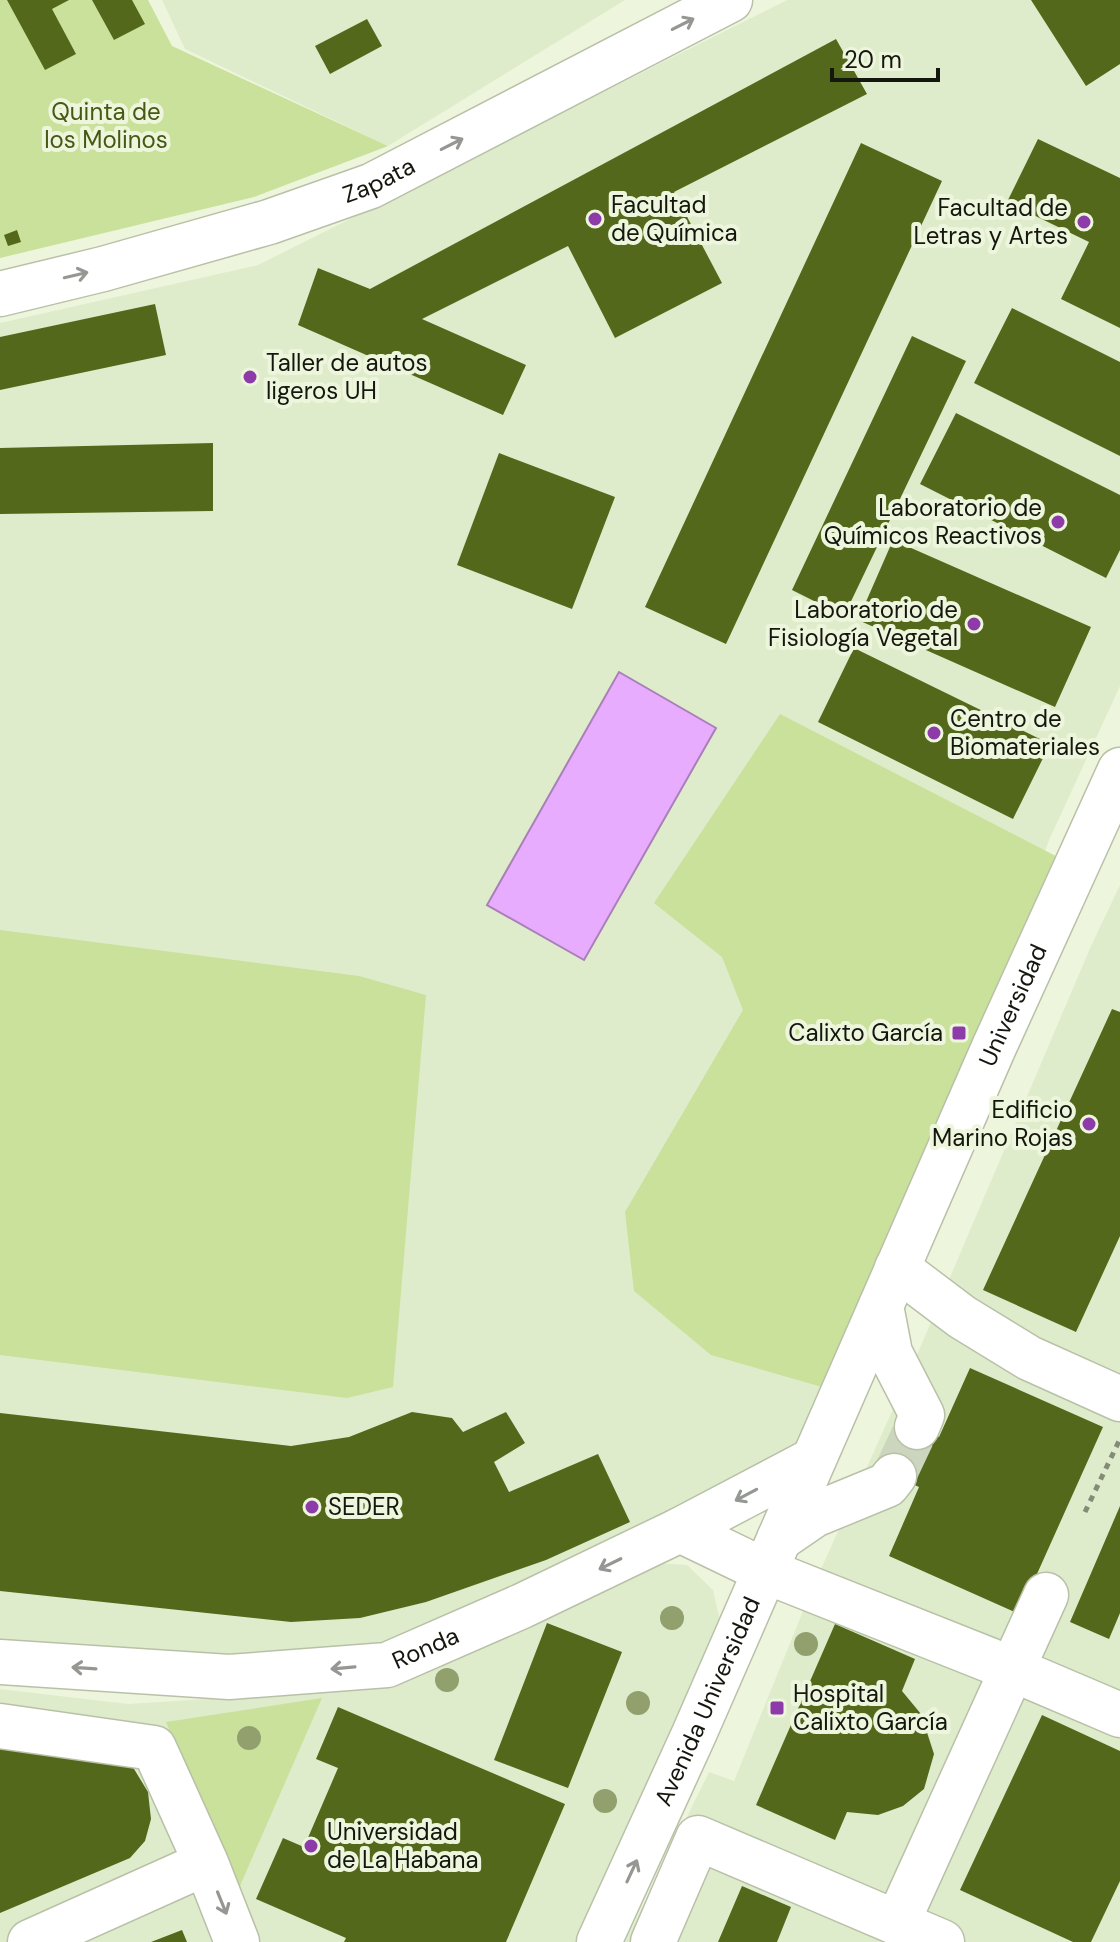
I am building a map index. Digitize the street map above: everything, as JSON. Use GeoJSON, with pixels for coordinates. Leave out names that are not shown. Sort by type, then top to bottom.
{"type":"FeatureCollection","features":[{"type":"Feature","properties":{"kind":"main road","name":"Zapata"},"geometry":{"type":"LineString","coordinates":[[0,294],[103,269],[269,222],[371,186],[730,0]]}},
{"type":"Feature","properties":{"kind":"main road","name":"Universidad"},"geometry":{"type":"LineString","coordinates":[[813,1460],[994,1047],[1120,770]]}},
{"type":"Feature","properties":{"kind":"main road"},"geometry":{"type":"LineString","coordinates":[[917,1427],[922,1415],[890,1353],[889,1287],[962,1317],[1029,1358],[1120,1399]]}},
{"type":"Feature","properties":{"kind":"main road","name":"Ronda"},"geometry":{"type":"LineString","coordinates":[[0,1662],[229,1677],[387,1665],[522,1606],[680,1530],[813,1460]]}},
{"type":"Feature","properties":{"kind":"main road","name":"Avenida Universidad"},"geometry":{"type":"LineString","coordinates":[[599,1942],[813,1460]]}},
{"type":"Feature","properties":{"kind":"main road"},"geometry":{"type":"LineString","coordinates":[[772,1555],[814,1515],[887,1485],[894,1476]]}},
{"type":"Feature","properties":{"kind":"main road"},"geometry":{"type":"LineString","coordinates":[[680,1530],[719,1549],[772,1555],[1012,1669],[1120,1715]]}},
{"type":"Feature","properties":{"kind":"main road"},"geometry":{"type":"LineString","coordinates":[[719,1549],[745,1586],[744,1621]]}},
{"type":"Feature","properties":{"kind":"main road"},"geometry":{"type":"LineString","coordinates":[[898,1921],[1046,1595]]}},
{"type":"Feature","properties":{"kind":"main road"},"geometry":{"type":"LineString","coordinates":[[0,1726],[154,1748],[206,1863],[237,1942]]}},
{"type":"Feature","properties":{"kind":"main road"},"geometry":{"type":"LineString","coordinates":[[653,1942],[698,1838],[942,1942]]}},
{"type":"Feature","properties":{"kind":"main road"},"geometry":{"type":"LineString","coordinates":[[30,1942],[206,1863]]}},
{"type":"Feature","properties":{"kind":"path"},"geometry":{"type":"LineString","coordinates":[[1085,1512],[1120,1439]]}},
{"type":"Feature","properties":{"kind":"shaded area"},"geometry":{"type":"Polygon","coordinates":[[[162,0],[625,0],[388,146],[185,49],[162,0]]]}},
{"type":"Feature","properties":{"kind":"shaded area"},"geometry":{"type":"Polygon","coordinates":[[[787,0],[1120,0],[1120,686],[1050,838],[813,1460],[387,1665],[0,1662],[0,323],[258,265],[787,0]]]}},
{"type":"Feature","properties":{"kind":"shaded area"},"geometry":{"type":"Polygon","coordinates":[[[619,672],[716,728],[584,960],[487,905],[619,672]]]}},
{"type":"Feature","properties":{"kind":"shaded area"},"geometry":{"type":"Polygon","coordinates":[[[1120,885],[1120,1942],[625,1942],[709,1772],[734,1781],[812,1589],[908,1376],[1091,946],[1120,885]]]}},
{"type":"Feature","properties":{"kind":"shaded area","name":"Universidad de La Habana"},"geometry":{"type":"Polygon","coordinates":[[[654,1563],[687,1565],[713,1590],[721,1625],[577,1942],[0,1942],[0,1689],[128,1704],[390,1687],[654,1563]]]}},
{"type":"Feature","properties":{"kind":"green space","name":"Quinta de los Molinos"},"geometry":{"type":"Polygon","coordinates":[[[0,0],[148,0],[172,46],[388,146],[254,197],[0,258],[0,0]]]}},
{"type":"Feature","properties":{"kind":"green space"},"geometry":{"type":"Polygon","coordinates":[[[780,714],[1077,867],[843,1393],[711,1355],[634,1291],[625,1212],[743,1010],[722,957],[654,903],[780,714]]]}},
{"type":"Feature","properties":{"kind":"green space"},"geometry":{"type":"Polygon","coordinates":[[[0,930],[359,976],[426,995],[393,1387],[347,1398],[0,1355],[0,930]]]}},
{"type":"Feature","properties":{"kind":"green space"},"geometry":{"type":"Polygon","coordinates":[[[322,1698],[236,1895],[166,1722],[322,1698]]]}},
{"type":"Feature","properties":{"kind":"building"},"geometry":{"type":"Polygon","coordinates":[[[7,0],[69,0],[52,9],[76,54],[45,70],[7,0]]]}},
{"type":"Feature","properties":{"kind":"building"},"geometry":{"type":"Polygon","coordinates":[[[92,0],[132,0],[145,24],[114,40],[92,0]]]}},
{"type":"Feature","properties":{"kind":"building"},"geometry":{"type":"Polygon","coordinates":[[[1031,0],[1120,0],[1120,64],[1086,86],[1031,0]]]}},
{"type":"Feature","properties":{"kind":"building"},"geometry":{"type":"Polygon","coordinates":[[[367,19],[382,46],[330,74],[315,46],[367,19]]]}},
{"type":"Feature","properties":{"kind":"building","name":"Facultad de Química"},"geometry":{"type":"Polygon","coordinates":[[[836,39],[867,94],[674,192],[722,283],[615,338],[568,246],[422,319],[526,365],[503,415],[298,325],[318,268],[370,289],[836,39]]]}},
{"type":"Feature","properties":{"kind":"building","name":"Facultad de Letras y Artes"},"geometry":{"type":"Polygon","coordinates":[[[1038,139],[1120,178],[1120,328],[1061,299],[1089,242],[1007,202],[1038,139]]]}},
{"type":"Feature","properties":{"kind":"building"},"geometry":{"type":"Polygon","coordinates":[[[861,143],[942,181],[726,644],[645,607],[861,143]]]}},
{"type":"Feature","properties":{"kind":"building"},"geometry":{"type":"Polygon","coordinates":[[[17,230],[21,242],[8,246],[4,235],[17,230]]]}},
{"type":"Feature","properties":{"kind":"building"},"geometry":{"type":"Polygon","coordinates":[[[155,304],[166,355],[0,390],[0,337],[155,304]]]}},
{"type":"Feature","properties":{"kind":"building"},"geometry":{"type":"Polygon","coordinates":[[[1012,308],[1120,362],[1120,456],[974,383],[1012,308]]]}},
{"type":"Feature","properties":{"kind":"building"},"geometry":{"type":"Polygon","coordinates":[[[912,336],[966,361],[844,616],[792,590],[912,336]]]}},
{"type":"Feature","properties":{"kind":"building","name":"Laboratorio de Químicos Reactivos"},"geometry":{"type":"Polygon","coordinates":[[[956,413],[1120,495],[1120,550],[1106,578],[920,484],[956,413]]]}},
{"type":"Feature","properties":{"kind":"building"},"geometry":{"type":"Polygon","coordinates":[[[213,443],[213,511],[0,514],[0,448],[213,443]]]}},
{"type":"Feature","properties":{"kind":"building"},"geometry":{"type":"Polygon","coordinates":[[[499,453],[615,497],[572,609],[457,565],[499,453]]]}},
{"type":"Feature","properties":{"kind":"building","name":"Laboratorio de Fisiología Vegetal"},"geometry":{"type":"Polygon","coordinates":[[[893,540],[1091,627],[1055,707],[858,620],[893,540]]]}},
{"type":"Feature","properties":{"kind":"building","name":"Centro de Biomateriales"},"geometry":{"type":"Polygon","coordinates":[[[854,648],[1050,744],[1013,819],[818,722],[854,648]]]}},
{"type":"Feature","properties":{"kind":"building","name":"Edificio Marino Rojas"},"geometry":{"type":"Polygon","coordinates":[[[1112,1009],[1120,1012],[1120,1236],[1076,1332],[983,1290],[1112,1009]]]}},
{"type":"Feature","properties":{"kind":"building"},"geometry":{"type":"Polygon","coordinates":[[[970,1368],[1103,1427],[1019,1614],[889,1556],[919,1487],[887,1473],[909,1423],[939,1437],[970,1368]]]}},
{"type":"Feature","properties":{"kind":"building","name":"SEDER"},"geometry":{"type":"Polygon","coordinates":[[[412,1412],[452,1418],[463,1432],[506,1412],[525,1443],[494,1462],[509,1492],[598,1454],[630,1522],[546,1560],[426,1602],[360,1618],[291,1622],[0,1591],[0,1413],[291,1446],[349,1437],[412,1412]]]}},
{"type":"Feature","properties":{"kind":"building"},"geometry":{"type":"Polygon","coordinates":[[[1120,1506],[1120,1613],[1109,1639],[1070,1622],[1120,1506]]]}},
{"type":"Feature","properties":{"kind":"building"},"geometry":{"type":"Polygon","coordinates":[[[547,1623],[622,1652],[568,1788],[494,1760],[547,1623]]]}},
{"type":"Feature","properties":{"kind":"building"},"geometry":{"type":"Polygon","coordinates":[[[835,1624],[915,1659],[902,1691],[921,1714],[934,1754],[924,1789],[903,1806],[878,1815],[847,1812],[835,1840],[756,1805],[835,1624]]]}},
{"type":"Feature","properties":{"kind":"building"},"geometry":{"type":"Polygon","coordinates":[[[338,1707],[565,1804],[506,1942],[344,1942],[346,1938],[256,1899],[283,1838],[304,1847],[338,1768],[316,1759],[338,1707]]]}},
{"type":"Feature","properties":{"kind":"building"},"geometry":{"type":"Polygon","coordinates":[[[1042,1715],[1120,1751],[1120,1881],[1091,1942],[1073,1942],[960,1890],[1042,1715]]]}},
{"type":"Feature","properties":{"kind":"building"},"geometry":{"type":"Polygon","coordinates":[[[0,1746],[131,1764],[148,1792],[151,1819],[145,1841],[130,1858],[0,1913],[0,1746]]]}},
{"type":"Feature","properties":{"kind":"building"},"geometry":{"type":"Polygon","coordinates":[[[742,1886],[791,1907],[777,1942],[718,1942],[742,1886]]]}},
{"type":"Feature","properties":{"kind":"building"},"geometry":{"type":"Polygon","coordinates":[[[182,1930],[187,1942],[151,1942],[182,1930]]]}},
{"type":"Feature","properties":{"kind":"tunnel"},"geometry":{"type":"LineString","coordinates":[[894,1476],[917,1427]]}},
{"type":"Feature","properties":{"kind":"place","name":"Facultad de Química"},"geometry":{"type":"Point","coordinates":[595,219]}},
{"type":"Feature","properties":{"kind":"place","name":"Facultad de Letras y Artes"},"geometry":{"type":"Point","coordinates":[1084,222]}},
{"type":"Feature","properties":{"kind":"place","name":"Taller de autos ligeros UH"},"geometry":{"type":"Point","coordinates":[250,377]}},
{"type":"Feature","properties":{"kind":"place","name":"Laboratorio de Químicos Reactivos"},"geometry":{"type":"Point","coordinates":[1058,522]}},
{"type":"Feature","properties":{"kind":"place","name":"Laboratorio de Fisiología Vegetal"},"geometry":{"type":"Point","coordinates":[974,624]}},
{"type":"Feature","properties":{"kind":"place","name":"Centro de Biomateriales"},"geometry":{"type":"Point","coordinates":[934,733]}},
{"type":"Feature","properties":{"kind":"place","name":"Calixto García"},"geometry":{"type":"Point","coordinates":[959,1033]}},
{"type":"Feature","properties":{"kind":"place","name":"Edificio Marino Rojas"},"geometry":{"type":"Point","coordinates":[1089,1124]}},
{"type":"Feature","properties":{"kind":"place","name":"SEDER"},"geometry":{"type":"Point","coordinates":[312,1507]}},
{"type":"Feature","properties":{"kind":"place","name":"Hospital Calixto García"},"geometry":{"type":"Point","coordinates":[777,1708]}},
{"type":"Feature","properties":{"kind":"place","name":"Universidad de La Habana"},"geometry":{"type":"Point","coordinates":[311,1846]}}]}
